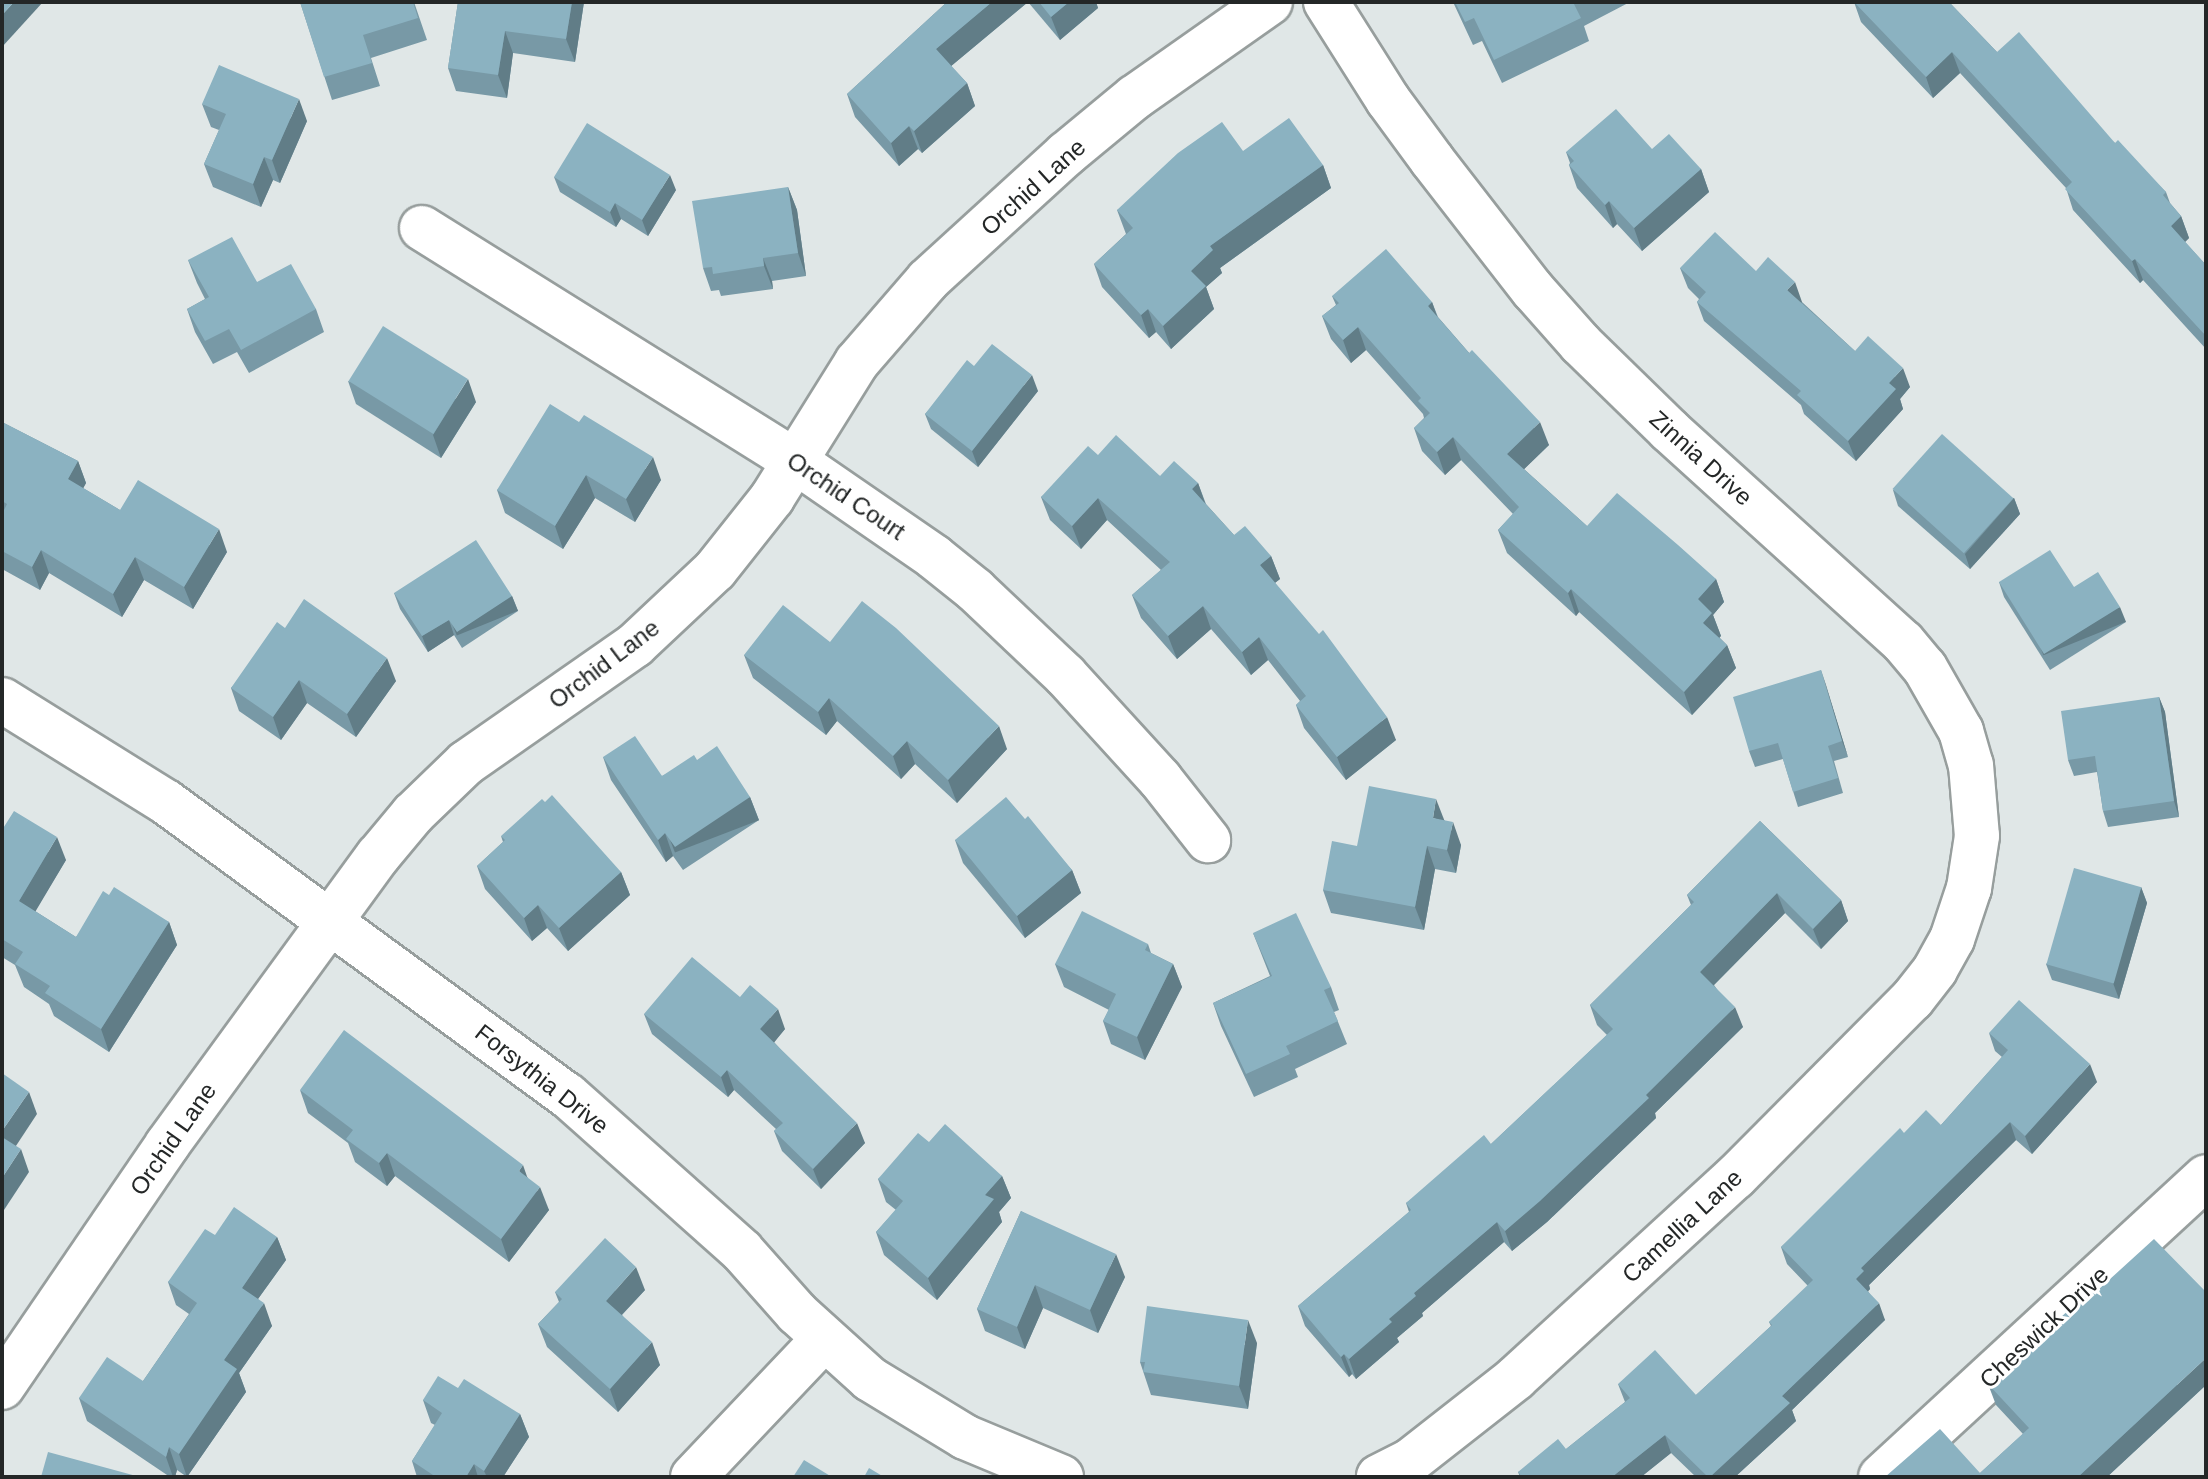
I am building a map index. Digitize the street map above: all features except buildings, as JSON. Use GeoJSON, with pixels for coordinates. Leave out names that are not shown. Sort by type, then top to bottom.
{"type":"FeatureCollection","features":[{"type":"Feature","properties":{"kind":"street","name":"Orchid Lane"},"geometry":{"type":"LineString","coordinates":[[2,1387],[167,1145],[331,920],[378,856],[448,779],[495,741],[635,645],[690,597],[751,528],[857,362],[928,280],[1066,154],[1135,97],[1270,2]]}},
{"type":"Feature","properties":{"kind":"street","name":"Zinnia Drive"},"geometry":{"type":"LineString","coordinates":[[1326,2],[1388,100],[1432,160],[1564,325],[1669,430],[1903,642],[1935,682],[1961,731],[1971,765],[1975,800],[1977,836],[1973,871],[1952,939]]}},
{"type":"Feature","properties":{"kind":"street","name":"Orchid Court"},"geometry":{"type":"LineString","coordinates":[[422,228],[795,461],[892,526],[975,590],[1101,713],[1208,840]]}},
{"type":"Feature","properties":{"kind":"street","name":"Forsythia Drive"},"geometry":{"type":"LineString","coordinates":[[2,700],[166,802],[567,1095],[742,1251],[824,1339],[870,1379],[922,1414],[965,1437],[1061,1477]]}},
{"type":"Feature","properties":{"kind":"street","name":"Camellia Lane"},"geometry":{"type":"LineString","coordinates":[[1379,1477],[1410,1461],[1516,1378],[1689,1220],[1902,1009],[1935,970],[1952,939]]}},
{"type":"Feature","properties":{"kind":"street","name":"Cheswick Drive"},"geometry":{"type":"LineString","coordinates":[[1881,1477],[2206,1177]]}},
{"type":"Feature","properties":{"kind":"street"},"geometry":{"type":"LineString","coordinates":[[693,1477],[824,1339]]}}]}
